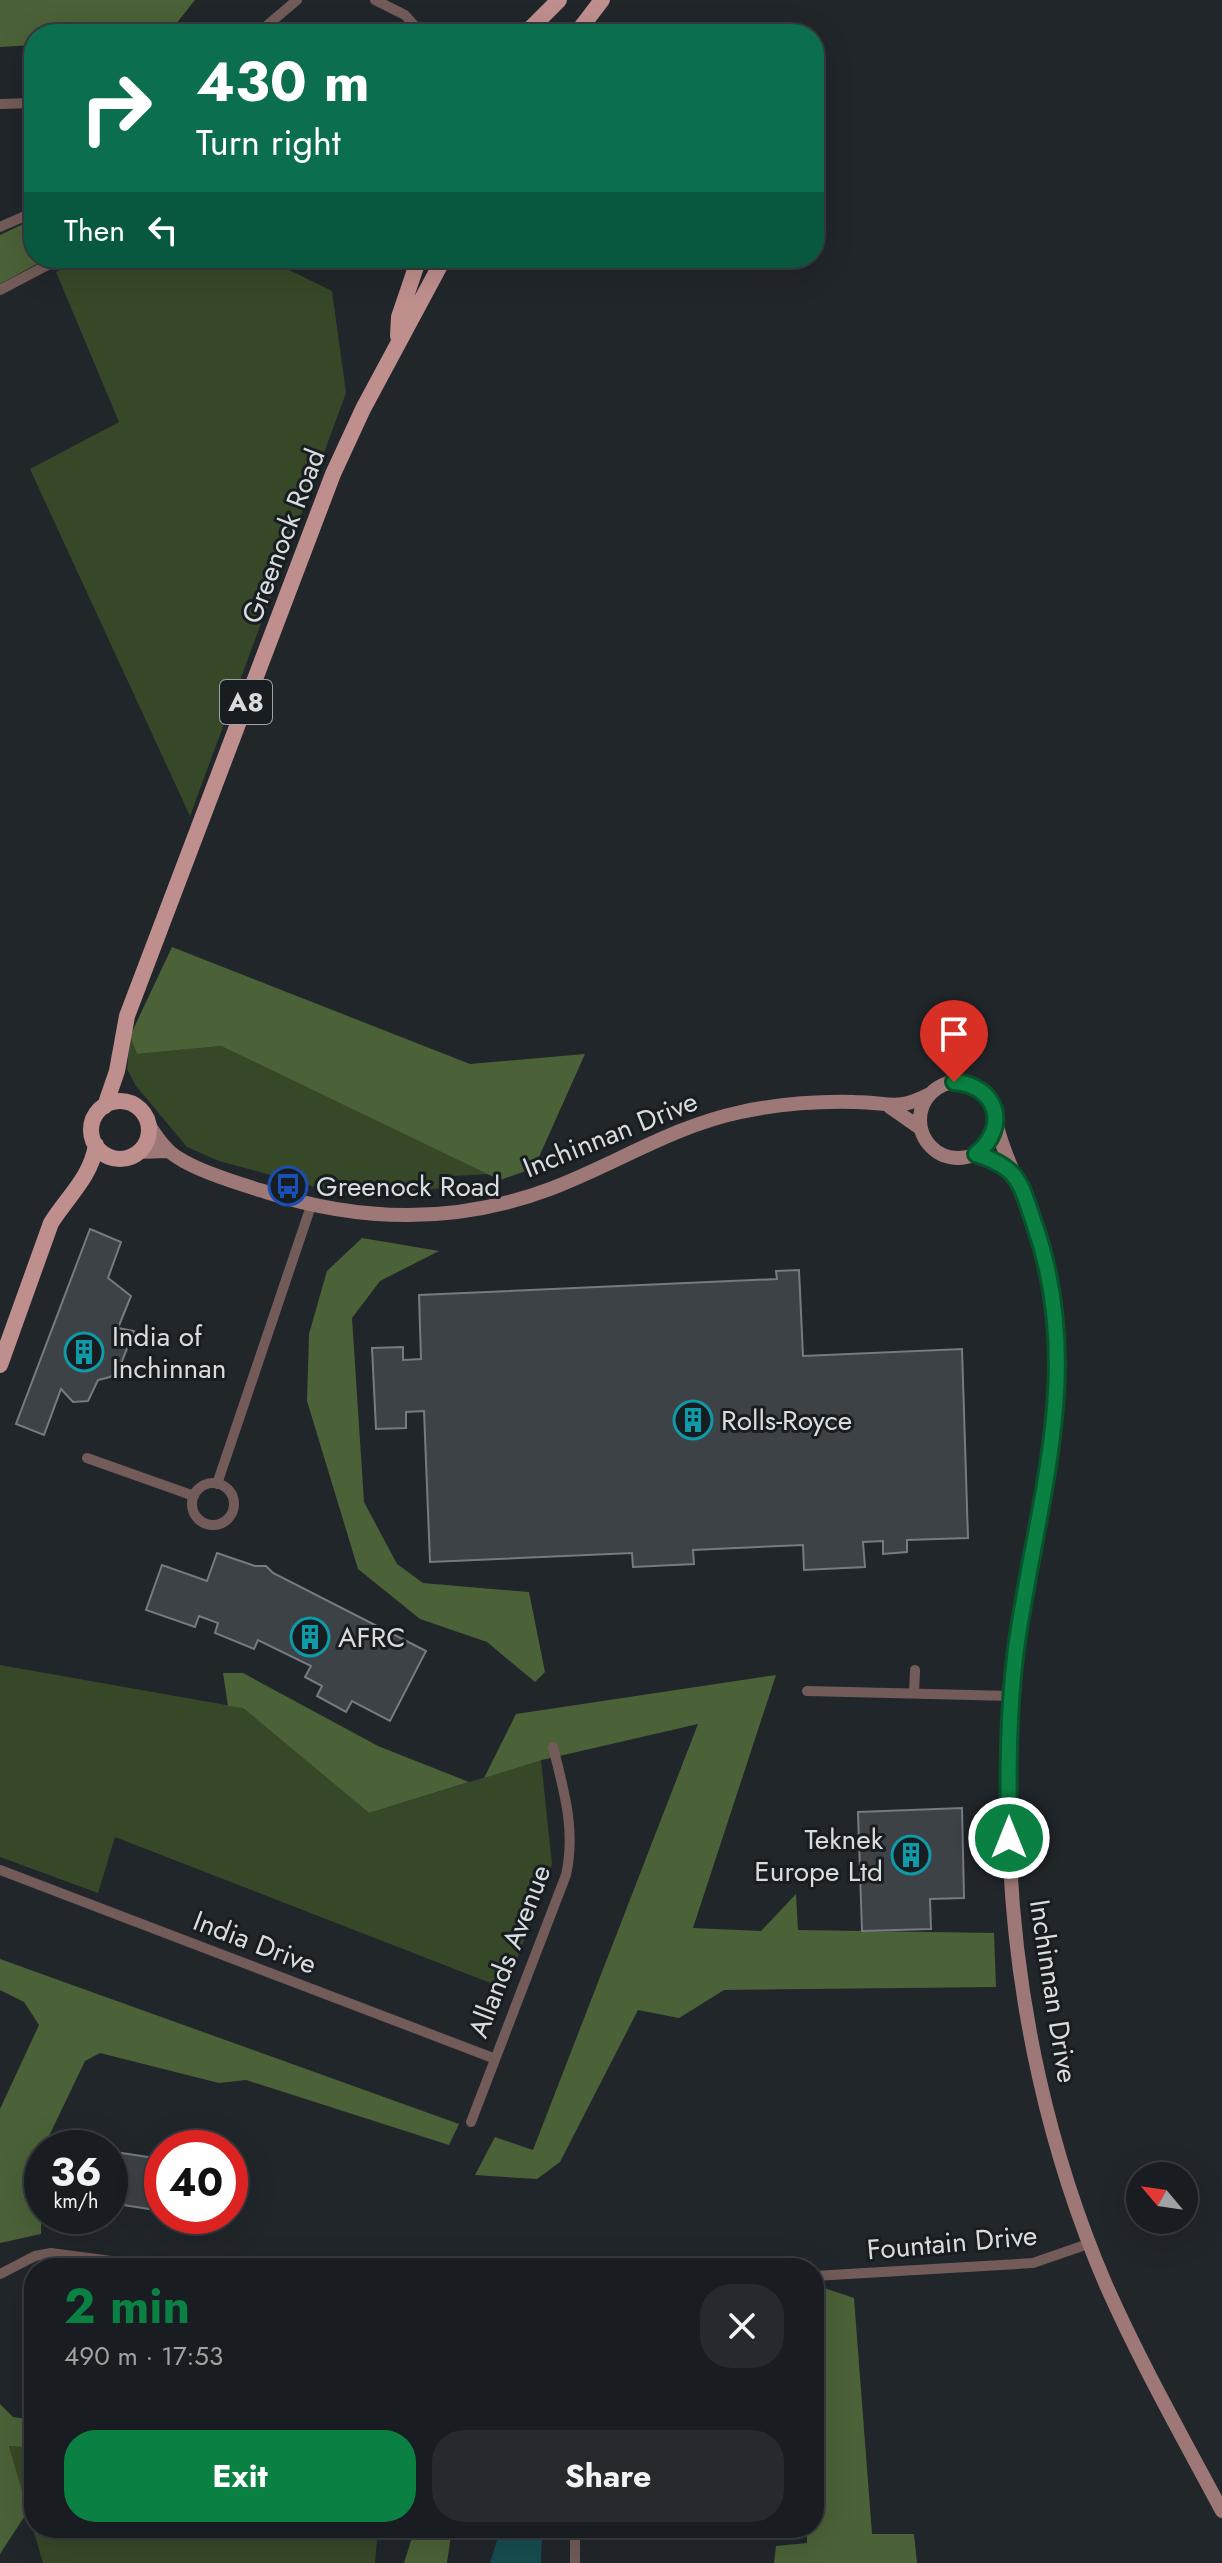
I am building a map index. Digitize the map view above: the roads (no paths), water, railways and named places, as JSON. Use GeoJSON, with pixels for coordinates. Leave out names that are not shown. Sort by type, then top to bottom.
{"type":"FeatureCollection","features":[{"type":"Feature","properties":{"kind":"main road"},"geometry":{"type":"LineString","coordinates":[[535,24],[559,0]]}},
{"type":"Feature","properties":{"kind":"main road"},"geometry":{"type":"LineString","coordinates":[[584,24],[602,0]]}},
{"type":"Feature","properties":{"kind":"main road","name":"Greenock Road"},"geometry":{"type":"LineString","coordinates":[[398,342],[399,317],[416,268]]}},
{"type":"Feature","properties":{"kind":"main road","name":"Greenock Road"},"geometry":{"type":"LineString","coordinates":[[105,1106],[117,1071],[132,1002],[333,474],[439,268]]}},
{"type":"Feature","properties":{"kind":"main road"},"geometry":{"type":"LineString","coordinates":[[117,1071],[130,1103]]}},
{"type":"Feature","properties":{"kind":"main road"},"geometry":{"type":"LineString","coordinates":[[105,1106],[120,1101],[141,1109],[149,1125],[147,1140],[138,1152]]}},
{"type":"Feature","properties":{"kind":"main road","name":"A8"},"geometry":{"type":"LineString","coordinates":[[0,1365],[51,1223],[89,1173],[96,1145],[92,1124],[105,1106]]}},
{"type":"Feature","properties":{"kind":"main road"},"geometry":{"type":"LineString","coordinates":[[96,1145],[109,1156],[120,1159]]}},
{"type":"Feature","properties":{"kind":"main road","name":"A8"},"geometry":{"type":"LineString","coordinates":[[89,1173],[138,1152]]}},
{"type":"Feature","properties":{"kind":"street"},"geometry":{"type":"LineString","coordinates":[[269,24],[297,0]]}},
{"type":"Feature","properties":{"kind":"street"},"geometry":{"type":"LineString","coordinates":[[375,0],[405,15],[413,24]]}},
{"type":"Feature","properties":{"kind":"street"},"geometry":{"type":"LineString","coordinates":[[0,104],[24,103]]}},
{"type":"Feature","properties":{"kind":"street"},"geometry":{"type":"LineString","coordinates":[[0,227],[24,216]]}},
{"type":"Feature","properties":{"kind":"street"},"geometry":{"type":"LineString","coordinates":[[0,290],[42,268]]}},
{"type":"Feature","properties":{"kind":"street"},"geometry":{"type":"LineString","coordinates":[[967,1083],[988,1097],[996,1122],[986,1146],[976,1154],[957,1159],[945,1156],[925,1141],[920,1116],[930,1094],[941,1086],[967,1083]]}},
{"type":"Feature","properties":{"kind":"street","name":"Inchinnan Drive"},"geometry":{"type":"LineString","coordinates":[[149,1125],[168,1151],[220,1177],[311,1206],[402,1216],[478,1208],[550,1189],[681,1130],[738,1112],[795,1103],[859,1101],[890,1107],[910,1104],[930,1094]]}},
{"type":"Feature","properties":{"kind":"street","name":"Inchinnan Drive"},"geometry":{"type":"LineString","coordinates":[[890,1107],[920,1128]]}},
{"type":"Feature","properties":{"kind":"street","name":"Inchinnan Drive"},"geometry":{"type":"LineString","coordinates":[[996,1122],[1009,1167],[1042,1247],[1054,1306],[1058,1375],[1051,1460],[1016,1647],[1011,1696],[1010,1861],[1024,1993],[1055,2137],[1091,2243],[1129,2334],[1222,2511]]}},
{"type":"Feature","properties":{"kind":"street","name":"Inchinnan Drive"},"geometry":{"type":"LineString","coordinates":[[138,1152],[168,1151]]}},
{"type":"Feature","properties":{"kind":"street"},"geometry":{"type":"LineString","coordinates":[[976,1154],[1009,1167]]}},
{"type":"Feature","properties":{"kind":"street"},"geometry":{"type":"LineString","coordinates":[[217,1484],[311,1206]]}},
{"type":"Feature","properties":{"kind":"street"},"geometry":{"type":"LineString","coordinates":[[87,1458],[194,1496]]}},
{"type":"Feature","properties":{"kind":"street"},"geometry":{"type":"LineString","coordinates":[[217,1484],[232,1496],[233,1510],[225,1521],[212,1525],[200,1520],[193,1509],[194,1496],[203,1486],[217,1484]]}},
{"type":"Feature","properties":{"kind":"street"},"geometry":{"type":"LineString","coordinates":[[914,1693],[915,1670]]}},
{"type":"Feature","properties":{"kind":"street"},"geometry":{"type":"LineString","coordinates":[[807,1691],[1011,1696]]}},
{"type":"Feature","properties":{"kind":"street","name":"Allands Avenue"},"geometry":{"type":"LineString","coordinates":[[471,2122],[493,2058],[566,1875],[572,1848],[571,1818],[553,1747]]}},
{"type":"Feature","properties":{"kind":"street","name":"India Drive"},"geometry":{"type":"LineString","coordinates":[[0,1870],[493,2058]]}},
{"type":"Feature","properties":{"kind":"street","name":"Fountain Drive"},"geometry":{"type":"LineString","coordinates":[[824,2275],[1033,2263],[1091,2243]]}},
{"type":"Feature","properties":{"kind":"street"},"geometry":{"type":"LineString","coordinates":[[31,2258],[51,2253],[89,2258]]}},
{"type":"Feature","properties":{"kind":"street"},"geometry":{"type":"LineString","coordinates":[[0,2274],[24,2262]]}},
{"type":"Feature","properties":{"kind":"street"},"geometry":{"type":"LineString","coordinates":[[575,2538],[575,2563]]}},
{"type":"Feature","properties":{"kind":"water"},"geometry":{"type":"Polygon","coordinates":[[[498,2538],[542,2538],[541,2563],[490,2563],[498,2538]]]}},
{"type":"Feature","properties":{"kind":"place","name":"Greenock Road"},"geometry":{"type":"Point","coordinates":[288,1186]}},
{"type":"Feature","properties":{"kind":"place","name":"India of Inchinnan"},"geometry":{"type":"Point","coordinates":[84,1352]}},
{"type":"Feature","properties":{"kind":"place","name":"Rolls-Royce"},"geometry":{"type":"Point","coordinates":[693,1420]}},
{"type":"Feature","properties":{"kind":"place","name":"AFRC"},"geometry":{"type":"Point","coordinates":[310,1637]}},
{"type":"Feature","properties":{"kind":"place","name":"Teknek Europe Ltd"},"geometry":{"type":"Point","coordinates":[911,1855]}}]}
